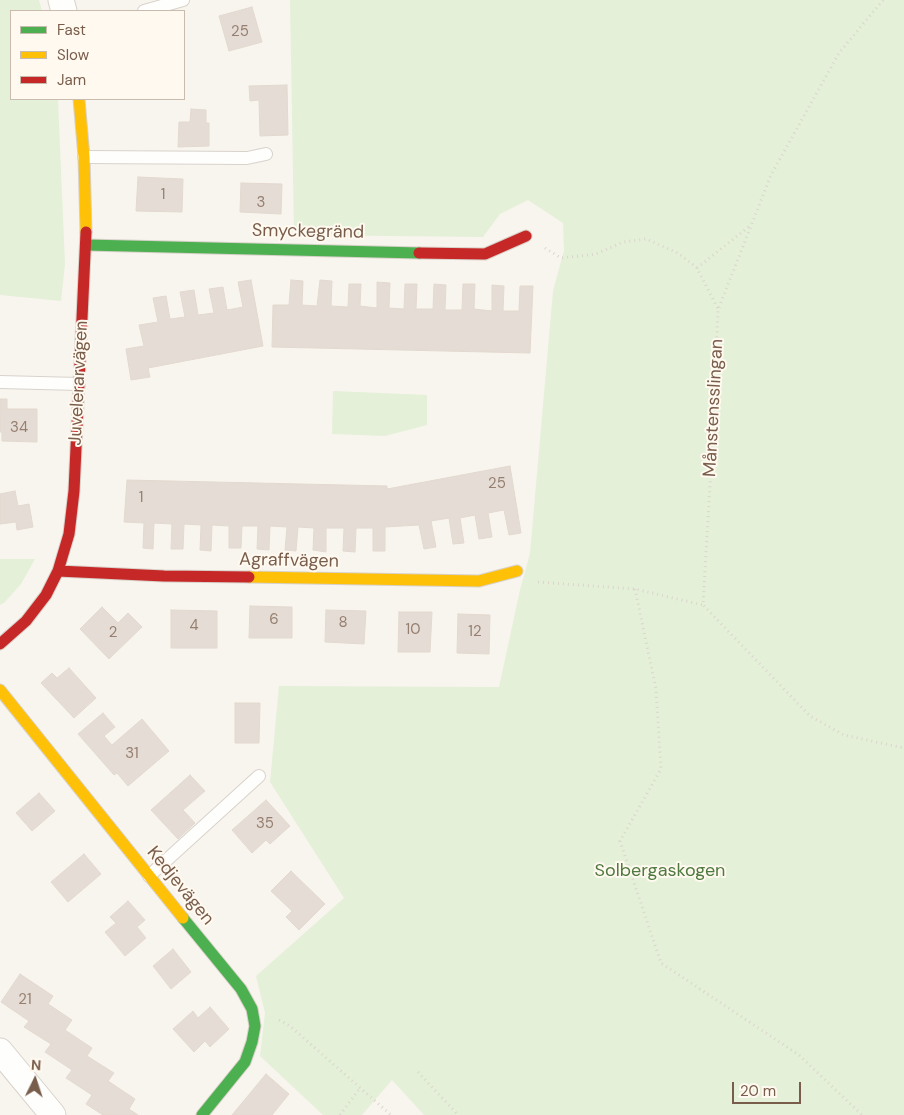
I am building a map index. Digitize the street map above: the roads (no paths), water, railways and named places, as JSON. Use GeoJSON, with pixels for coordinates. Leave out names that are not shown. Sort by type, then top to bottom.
{"type":"FeatureCollection","features":[{"type":"Feature","properties":{"kind":"street","name":"Juvelerarvägen"},"geometry":{"type":"LineString","coordinates":[[0,644],[26,621],[46,595],[58,571],[69,534],[74,491],[86,245],[84,157],[79,100]]}},
{"type":"Feature","properties":{"kind":"street","name":"Smyckegränd"},"geometry":{"type":"LineString","coordinates":[[86,245],[485,254],[526,236]]}},
{"type":"Feature","properties":{"kind":"street","name":"Agraffvägen"},"geometry":{"type":"LineString","coordinates":[[58,571],[164,576],[478,581],[517,571]]}},
{"type":"Feature","properties":{"kind":"street","name":"Kedjevägen"},"geometry":{"type":"LineString","coordinates":[[0,690],[241,989],[252,1009],[255,1026],[245,1062],[202,1115]]}},
{"type":"Feature","properties":{"kind":"street"},"geometry":{"type":"LineString","coordinates":[[0,1050],[52,1115]]}},
{"type":"Feature","properties":{"kind":"lane"},"geometry":{"type":"LineString","coordinates":[[148,10],[183,0]]}},
{"type":"Feature","properties":{"kind":"lane"},"geometry":{"type":"LineString","coordinates":[[84,157],[247,158],[266,154]]}},
{"type":"Feature","properties":{"kind":"lane"},"geometry":{"type":"LineString","coordinates":[[0,382],[79,384]]}},
{"type":"Feature","properties":{"kind":"lane"},"geometry":{"type":"LineString","coordinates":[[149,876],[259,776]]}},
{"type":"Feature","properties":{"kind":"park label","name":"Solbergaskogen"},"geometry":{"type":"Point","coordinates":[660,871]}}]}
